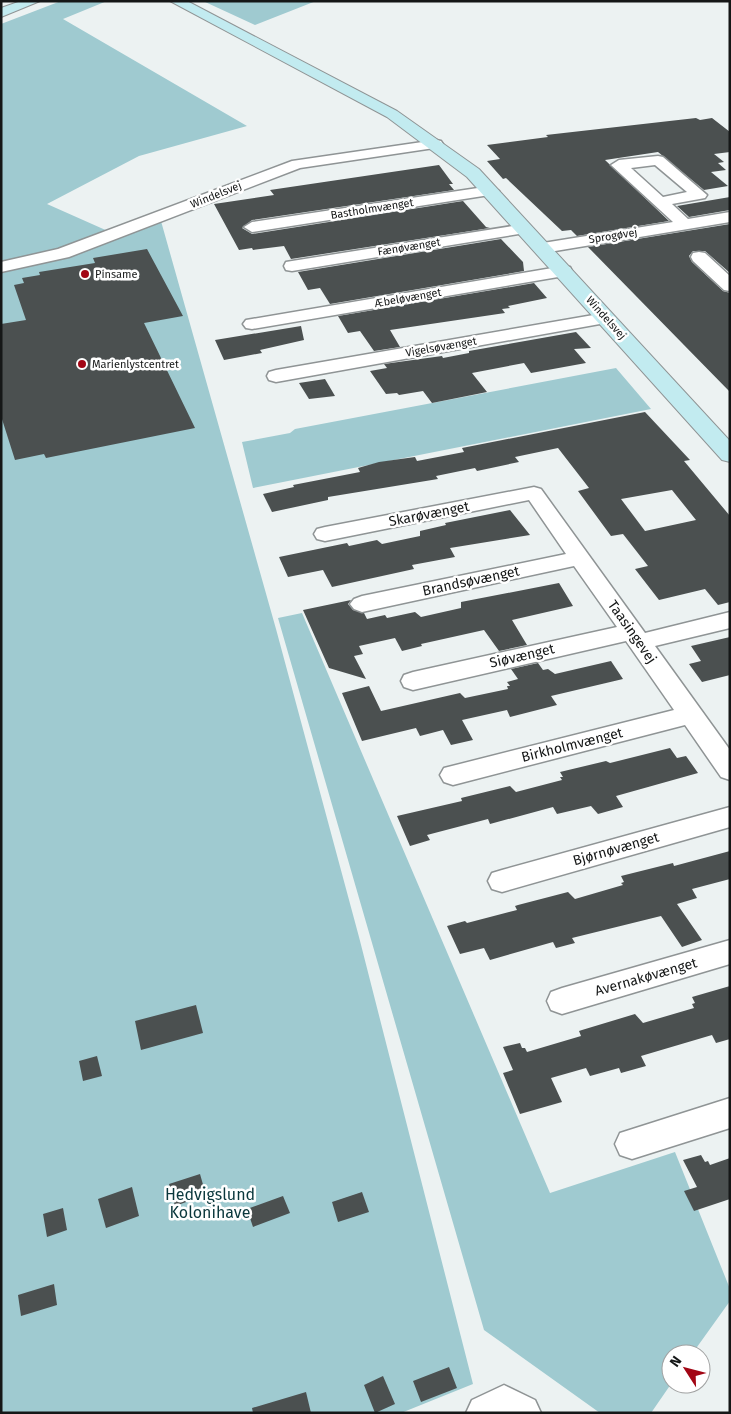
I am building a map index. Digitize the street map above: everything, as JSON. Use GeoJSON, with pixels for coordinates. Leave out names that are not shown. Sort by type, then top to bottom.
{"type":"FeatureCollection","features":[{"type":"Feature","properties":{"kind":"street"},"geometry":{"type":"LineString","coordinates":[[1,5],[11,1]]}},
{"type":"Feature","properties":{"kind":"street"},"geometry":{"type":"LineString","coordinates":[[1,13],[34,1]]}},
{"type":"Feature","properties":{"kind":"street","name":"Windelsvej"},"geometry":{"type":"LineString","coordinates":[[176,1],[392,114],[436,144],[472,173],[564,271],[730,455]]}},
{"type":"Feature","properties":{"kind":"street","name":"Windelsvej"},"geometry":{"type":"LineString","coordinates":[[1,267],[63,253],[297,164],[320,159],[436,144]]}},
{"type":"Feature","properties":{"kind":"street","name":"Bastholmvænget"},"geometry":{"type":"LineString","coordinates":[[252,227],[491,192]]}},
{"type":"Feature","properties":{"kind":"street"},"geometry":{"type":"LineString","coordinates":[[659,202],[684,224]]}},
{"type":"Feature","properties":{"kind":"street","name":"Sprogøvej"},"geometry":{"type":"LineString","coordinates":[[542,248],[730,217]]}},
{"type":"Feature","properties":{"kind":"street","name":"Fænøvænget"},"geometry":{"type":"LineString","coordinates":[[292,266],[525,229]]}},
{"type":"Feature","properties":{"kind":"street"},"geometry":{"type":"LineString","coordinates":[[698,257],[730,286]]}},
{"type":"Feature","properties":{"kind":"street","name":"Æbeløvænget"},"geometry":{"type":"LineString","coordinates":[[252,324],[564,271]]}},
{"type":"Feature","properties":{"kind":"street","name":"Vigelsøvænget"},"geometry":{"type":"LineString","coordinates":[[276,376],[605,318]]}},
{"type":"Feature","properties":{"kind":"street","name":"Skarøvænget"},"geometry":{"type":"LineString","coordinates":[[325,534],[534,493]]}},
{"type":"Feature","properties":{"kind":"street","name":"Taasingevej"},"geometry":{"type":"LineString","coordinates":[[534,493],[730,770]]}},
{"type":"Feature","properties":{"kind":"street","name":"Brandsøvænget"},"geometry":{"type":"LineString","coordinates":[[362,604],[580,558]]}},
{"type":"Feature","properties":{"kind":"street","name":"Siøvænget"},"geometry":{"type":"LineString","coordinates":[[412,681],[730,620]]}},
{"type":"Feature","properties":{"kind":"street","name":"Birkholmvænget"},"geometry":{"type":"LineString","coordinates":[[453,775],[691,715]]}},
{"type":"Feature","properties":{"kind":"street","name":"Bjørnøvænget"},"geometry":{"type":"LineString","coordinates":[[502,881],[730,817]]}},
{"type":"Feature","properties":{"kind":"street","name":"Avernakøvænget"},"geometry":{"type":"LineString","coordinates":[[562,1001],[730,952]]}},
{"type":"Feature","properties":{"kind":"street"},"geometry":{"type":"LineString","coordinates":[[632,1144],[730,1113]]}},
{"type":"Feature","properties":{"kind":"street"},"geometry":{"type":"LineString","coordinates":[[485,1413],[504,1404],[522,1413]]}},
{"type":"Feature","properties":{"kind":"green space","name":"Hedvigslund Kolonihave"},"geometry":{"type":"Polygon","coordinates":[[[61,1],[107,1],[63,19],[247,126],[139,156],[47,204],[110,232],[159,214],[276,629],[359,937],[473,1384],[401,1413],[1,1413],[1,24],[61,1]]]}},
{"type":"Feature","properties":{"kind":"green space"},"geometry":{"type":"Polygon","coordinates":[[[203,1],[316,1],[255,25],[203,1]]]}},
{"type":"Feature","properties":{"kind":"green space"},"geometry":{"type":"Polygon","coordinates":[[[616,368],[651,409],[253,488],[242,442],[290,433],[295,429],[616,368]]]}},
{"type":"Feature","properties":{"kind":"green space"},"geometry":{"type":"Polygon","coordinates":[[[302,613],[550,1193],[675,1152],[730,1289],[730,1301],[699,1344],[661,1344],[661,1394],[664,1394],[651,1413],[600,1413],[484,1330],[278,618],[302,613]]]}},
{"type":"Feature","properties":{"kind":"building"},"geometry":{"type":"Polygon","coordinates":[[[696,118],[700,120],[712,118],[730,132],[730,152],[714,154],[724,162],[718,163],[726,170],[711,172],[728,186],[704,190],[658,152],[605,160],[669,221],[577,236],[571,230],[562,231],[506,178],[503,179],[487,161],[500,159],[487,145],[548,137],[546,135],[696,118]]]}},
{"type":"Feature","properties":{"kind":"building"},"geometry":{"type":"Polygon","coordinates":[[[439,165],[453,184],[449,184],[454,190],[252,220],[242,228],[252,234],[463,201],[486,227],[490,228],[291,259],[284,246],[239,250],[214,204],[274,195],[270,190],[439,165]]]}},
{"type":"Feature","properties":{"kind":"building"},"geometry":{"type":"Polygon","coordinates":[[[730,197],[730,210],[689,217],[677,206],[730,197]]]}},
{"type":"Feature","properties":{"kind":"building"},"geometry":{"type":"Polygon","coordinates":[[[730,224],[730,273],[705,251],[693,251],[689,256],[692,262],[723,291],[730,293],[730,392],[588,247],[730,224]]]}},
{"type":"Feature","properties":{"kind":"building"},"geometry":{"type":"Polygon","coordinates":[[[501,239],[523,262],[524,271],[330,304],[320,288],[308,290],[298,272],[501,239]]]}},
{"type":"Feature","properties":{"kind":"building","name":"Marienlystcentret"},"geometry":{"type":"Polygon","coordinates":[[[147,249],[183,316],[144,323],[195,428],[46,458],[44,454],[15,460],[1,416],[1,324],[26,320],[14,285],[24,283],[22,278],[40,275],[39,272],[95,263],[93,258],[147,249]]]}},
{"type":"Feature","properties":{"kind":"building"},"geometry":{"type":"Polygon","coordinates":[[[534,283],[547,298],[508,306],[510,308],[502,309],[505,313],[390,330],[400,347],[374,351],[360,331],[348,333],[338,316],[534,283]]]}},
{"type":"Feature","properties":{"kind":"building"},"geometry":{"type":"Polygon","coordinates":[[[301,326],[304,340],[260,350],[262,353],[224,360],[215,340],[301,326]]]}},
{"type":"Feature","properties":{"kind":"building"},"geometry":{"type":"Polygon","coordinates":[[[576,332],[591,348],[574,349],[586,363],[531,373],[524,363],[472,373],[487,392],[432,403],[423,391],[399,395],[397,393],[386,394],[370,371],[387,368],[384,364],[442,356],[443,358],[469,353],[469,351],[576,332]]]}},
{"type":"Feature","properties":{"kind":"building"},"geometry":{"type":"Polygon","coordinates":[[[325,379],[335,396],[309,399],[299,383],[325,379]]]}},
{"type":"Feature","properties":{"kind":"building"},"geometry":{"type":"Polygon","coordinates":[[[645,412],[690,460],[684,461],[730,516],[730,602],[718,605],[705,589],[659,600],[635,569],[648,566],[623,534],[611,536],[578,491],[589,488],[558,448],[515,457],[519,462],[477,471],[475,468],[436,476],[438,479],[328,497],[328,500],[272,512],[263,494],[294,487],[293,485],[360,472],[358,468],[379,462],[415,457],[417,461],[464,452],[462,448],[645,412]],[[672,490],[621,499],[645,531],[696,520],[672,490]]]}},
{"type":"Feature","properties":{"kind":"building"},"geometry":{"type":"Polygon","coordinates":[[[510,510],[530,535],[450,548],[455,557],[412,565],[414,569],[332,587],[323,570],[288,577],[279,557],[347,543],[349,546],[377,540],[382,544],[420,536],[420,531],[446,525],[445,523],[510,510]]]}},
{"type":"Feature","properties":{"kind":"building"},"geometry":{"type":"Polygon","coordinates":[[[559,583],[573,606],[512,620],[527,645],[499,651],[484,630],[421,644],[422,646],[402,651],[395,638],[359,646],[363,654],[354,656],[366,679],[329,668],[303,610],[351,600],[348,604],[353,610],[364,613],[367,619],[385,615],[387,618],[415,612],[421,617],[461,608],[461,602],[559,583]]]}},
{"type":"Feature","properties":{"kind":"building"},"geometry":{"type":"Polygon","coordinates":[[[730,637],[730,675],[702,682],[689,664],[701,661],[691,646],[730,637]]]}},
{"type":"Feature","properties":{"kind":"building"},"geometry":{"type":"Polygon","coordinates":[[[611,661],[623,679],[551,696],[557,705],[510,717],[507,710],[462,720],[473,740],[451,745],[443,730],[420,736],[416,728],[362,741],[342,693],[369,686],[381,711],[460,693],[465,698],[508,689],[507,686],[510,686],[507,682],[518,679],[511,669],[538,663],[543,670],[548,669],[555,674],[611,661]]]}},
{"type":"Feature","properties":{"kind":"building"},"geometry":{"type":"Polygon","coordinates":[[[670,748],[677,758],[686,756],[698,773],[616,796],[623,807],[598,814],[591,806],[557,814],[553,807],[490,824],[488,819],[427,835],[430,840],[410,846],[397,816],[462,801],[461,798],[510,786],[516,792],[562,780],[560,777],[563,777],[560,772],[606,761],[610,763],[670,748]]]}},
{"type":"Feature","properties":{"kind":"building"},"geometry":{"type":"Polygon","coordinates":[[[730,851],[730,879],[692,889],[697,898],[677,904],[702,940],[682,947],[661,916],[572,938],[575,943],[556,948],[553,942],[490,960],[484,948],[460,954],[447,926],[465,921],[467,923],[517,910],[515,906],[568,892],[575,899],[623,885],[621,883],[624,882],[621,876],[673,863],[674,866],[730,851]]]}},
{"type":"Feature","properties":{"kind":"building"},"geometry":{"type":"Polygon","coordinates":[[[730,986],[730,1039],[716,1043],[712,1035],[641,1056],[646,1066],[621,1073],[619,1068],[590,1076],[586,1068],[551,1078],[562,1102],[520,1114],[503,1073],[513,1070],[503,1047],[520,1043],[527,1052],[581,1036],[579,1031],[635,1014],[643,1023],[694,1008],[692,1004],[695,1003],[692,997],[730,986]]]}},
{"type":"Feature","properties":{"kind":"building"},"geometry":{"type":"Polygon","coordinates":[[[196,1005],[203,1033],[141,1050],[135,1021],[196,1005]]]}},
{"type":"Feature","properties":{"kind":"building"},"geometry":{"type":"Polygon","coordinates":[[[97,1056],[102,1076],[83,1081],[79,1061],[97,1056]]]}},
{"type":"Feature","properties":{"kind":"building"},"geometry":{"type":"Polygon","coordinates":[[[701,1155],[705,1162],[708,1161],[710,1165],[730,1158],[730,1199],[694,1211],[684,1191],[697,1187],[683,1160],[701,1155]]]}},
{"type":"Feature","properties":{"kind":"building"},"geometry":{"type":"Polygon","coordinates":[[[200,1174],[206,1195],[175,1206],[169,1184],[200,1174]]]}},
{"type":"Feature","properties":{"kind":"building"},"geometry":{"type":"Polygon","coordinates":[[[132,1187],[139,1216],[106,1228],[98,1199],[132,1187]]]}},
{"type":"Feature","properties":{"kind":"building"},"geometry":{"type":"Polygon","coordinates":[[[362,1192],[369,1212],[338,1222],[332,1202],[362,1192]]]}},
{"type":"Feature","properties":{"kind":"building"},"geometry":{"type":"Polygon","coordinates":[[[283,1196],[290,1213],[253,1227],[247,1209],[283,1196]]]}},
{"type":"Feature","properties":{"kind":"building"},"geometry":{"type":"Polygon","coordinates":[[[63,1208],[67,1230],[47,1237],[43,1214],[63,1208]]]}},
{"type":"Feature","properties":{"kind":"building"},"geometry":{"type":"Polygon","coordinates":[[[54,1284],[57,1305],[21,1316],[18,1295],[54,1284]]]}},
{"type":"Feature","properties":{"kind":"building"},"geometry":{"type":"Polygon","coordinates":[[[449,1367],[457,1388],[421,1402],[413,1381],[449,1367]]]}},
{"type":"Feature","properties":{"kind":"building"},"geometry":{"type":"Polygon","coordinates":[[[383,1376],[395,1404],[375,1413],[364,1385],[383,1376]]]}},
{"type":"Feature","properties":{"kind":"building"},"geometry":{"type":"Polygon","coordinates":[[[306,1392],[311,1413],[253,1413],[252,1408],[306,1392]]]}},
{"type":"Feature","properties":{"kind":"place","name":"Pinsame"},"geometry":{"type":"Point","coordinates":[85,274]}},
{"type":"Feature","properties":{"kind":"place","name":"Marienlystcentret"},"geometry":{"type":"Point","coordinates":[82,364]}}]}
